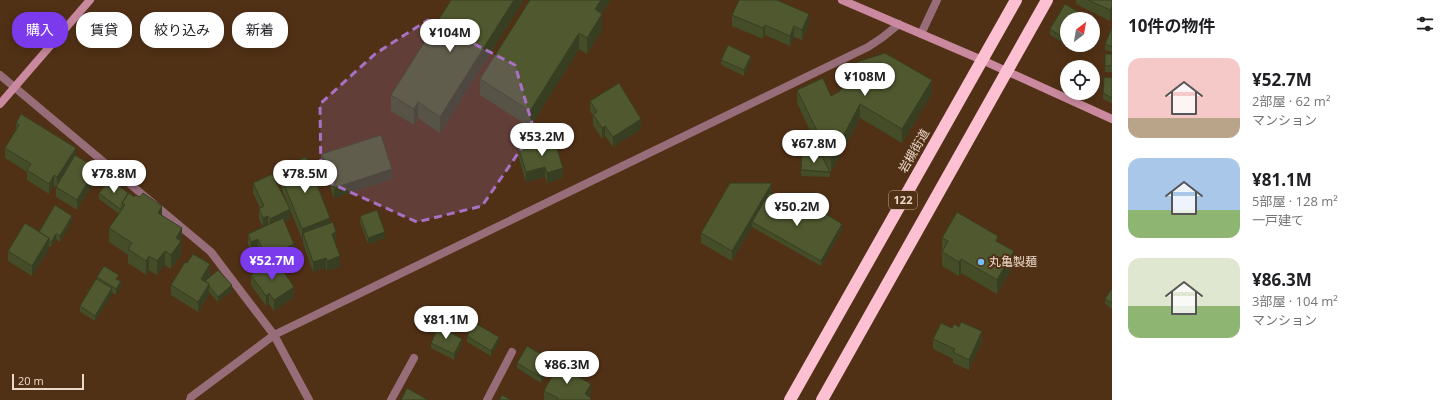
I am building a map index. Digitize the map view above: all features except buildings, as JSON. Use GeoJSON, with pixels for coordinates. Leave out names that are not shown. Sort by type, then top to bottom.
{"type":"FeatureCollection","features":[{"type":"Feature","properties":{"kind":"highway","name":"岩槻街道"},"geometry":{"type":"LineString","coordinates":[[790,400],[1016,0]]}},
{"type":"Feature","properties":{"kind":"highway","name":"122"},"geometry":{"type":"LineString","coordinates":[[822,400],[1047,0]]}},
{"type":"Feature","properties":{"kind":"street"},"geometry":{"type":"LineString","coordinates":[[0,104],[90,0]]}},
{"type":"Feature","properties":{"kind":"street"},"geometry":{"type":"LineString","coordinates":[[842,0],[982,60],[1112,120]]}},
{"type":"Feature","properties":{"kind":"street"},"geometry":{"type":"LineString","coordinates":[[921,34],[937,0]]}},
{"type":"Feature","properties":{"kind":"street"},"geometry":{"type":"LineString","coordinates":[[190,400],[191,397],[274,335],[868,47],[899,24]]}},
{"type":"Feature","properties":{"kind":"street"},"geometry":{"type":"LineString","coordinates":[[0,75],[211,252],[274,335],[309,400]]}},
{"type":"Feature","properties":{"kind":"street"},"geometry":{"type":"LineString","coordinates":[[487,400],[512,352]]}},
{"type":"Feature","properties":{"kind":"street"},"geometry":{"type":"LineString","coordinates":[[391,400],[414,358]]}},
{"type":"Feature","properties":{"kind":"highlighted area"},"geometry":{"type":"Polygon","coordinates":[[[428,20],[515,65],[534,130],[482,206],[417,222],[321,179],[320,104],[375,54],[428,20]]]}},
{"type":"Feature","properties":{"kind":"place","name":"丸亀製麺"},"geometry":{"type":"Point","coordinates":[981,262]}}]}
